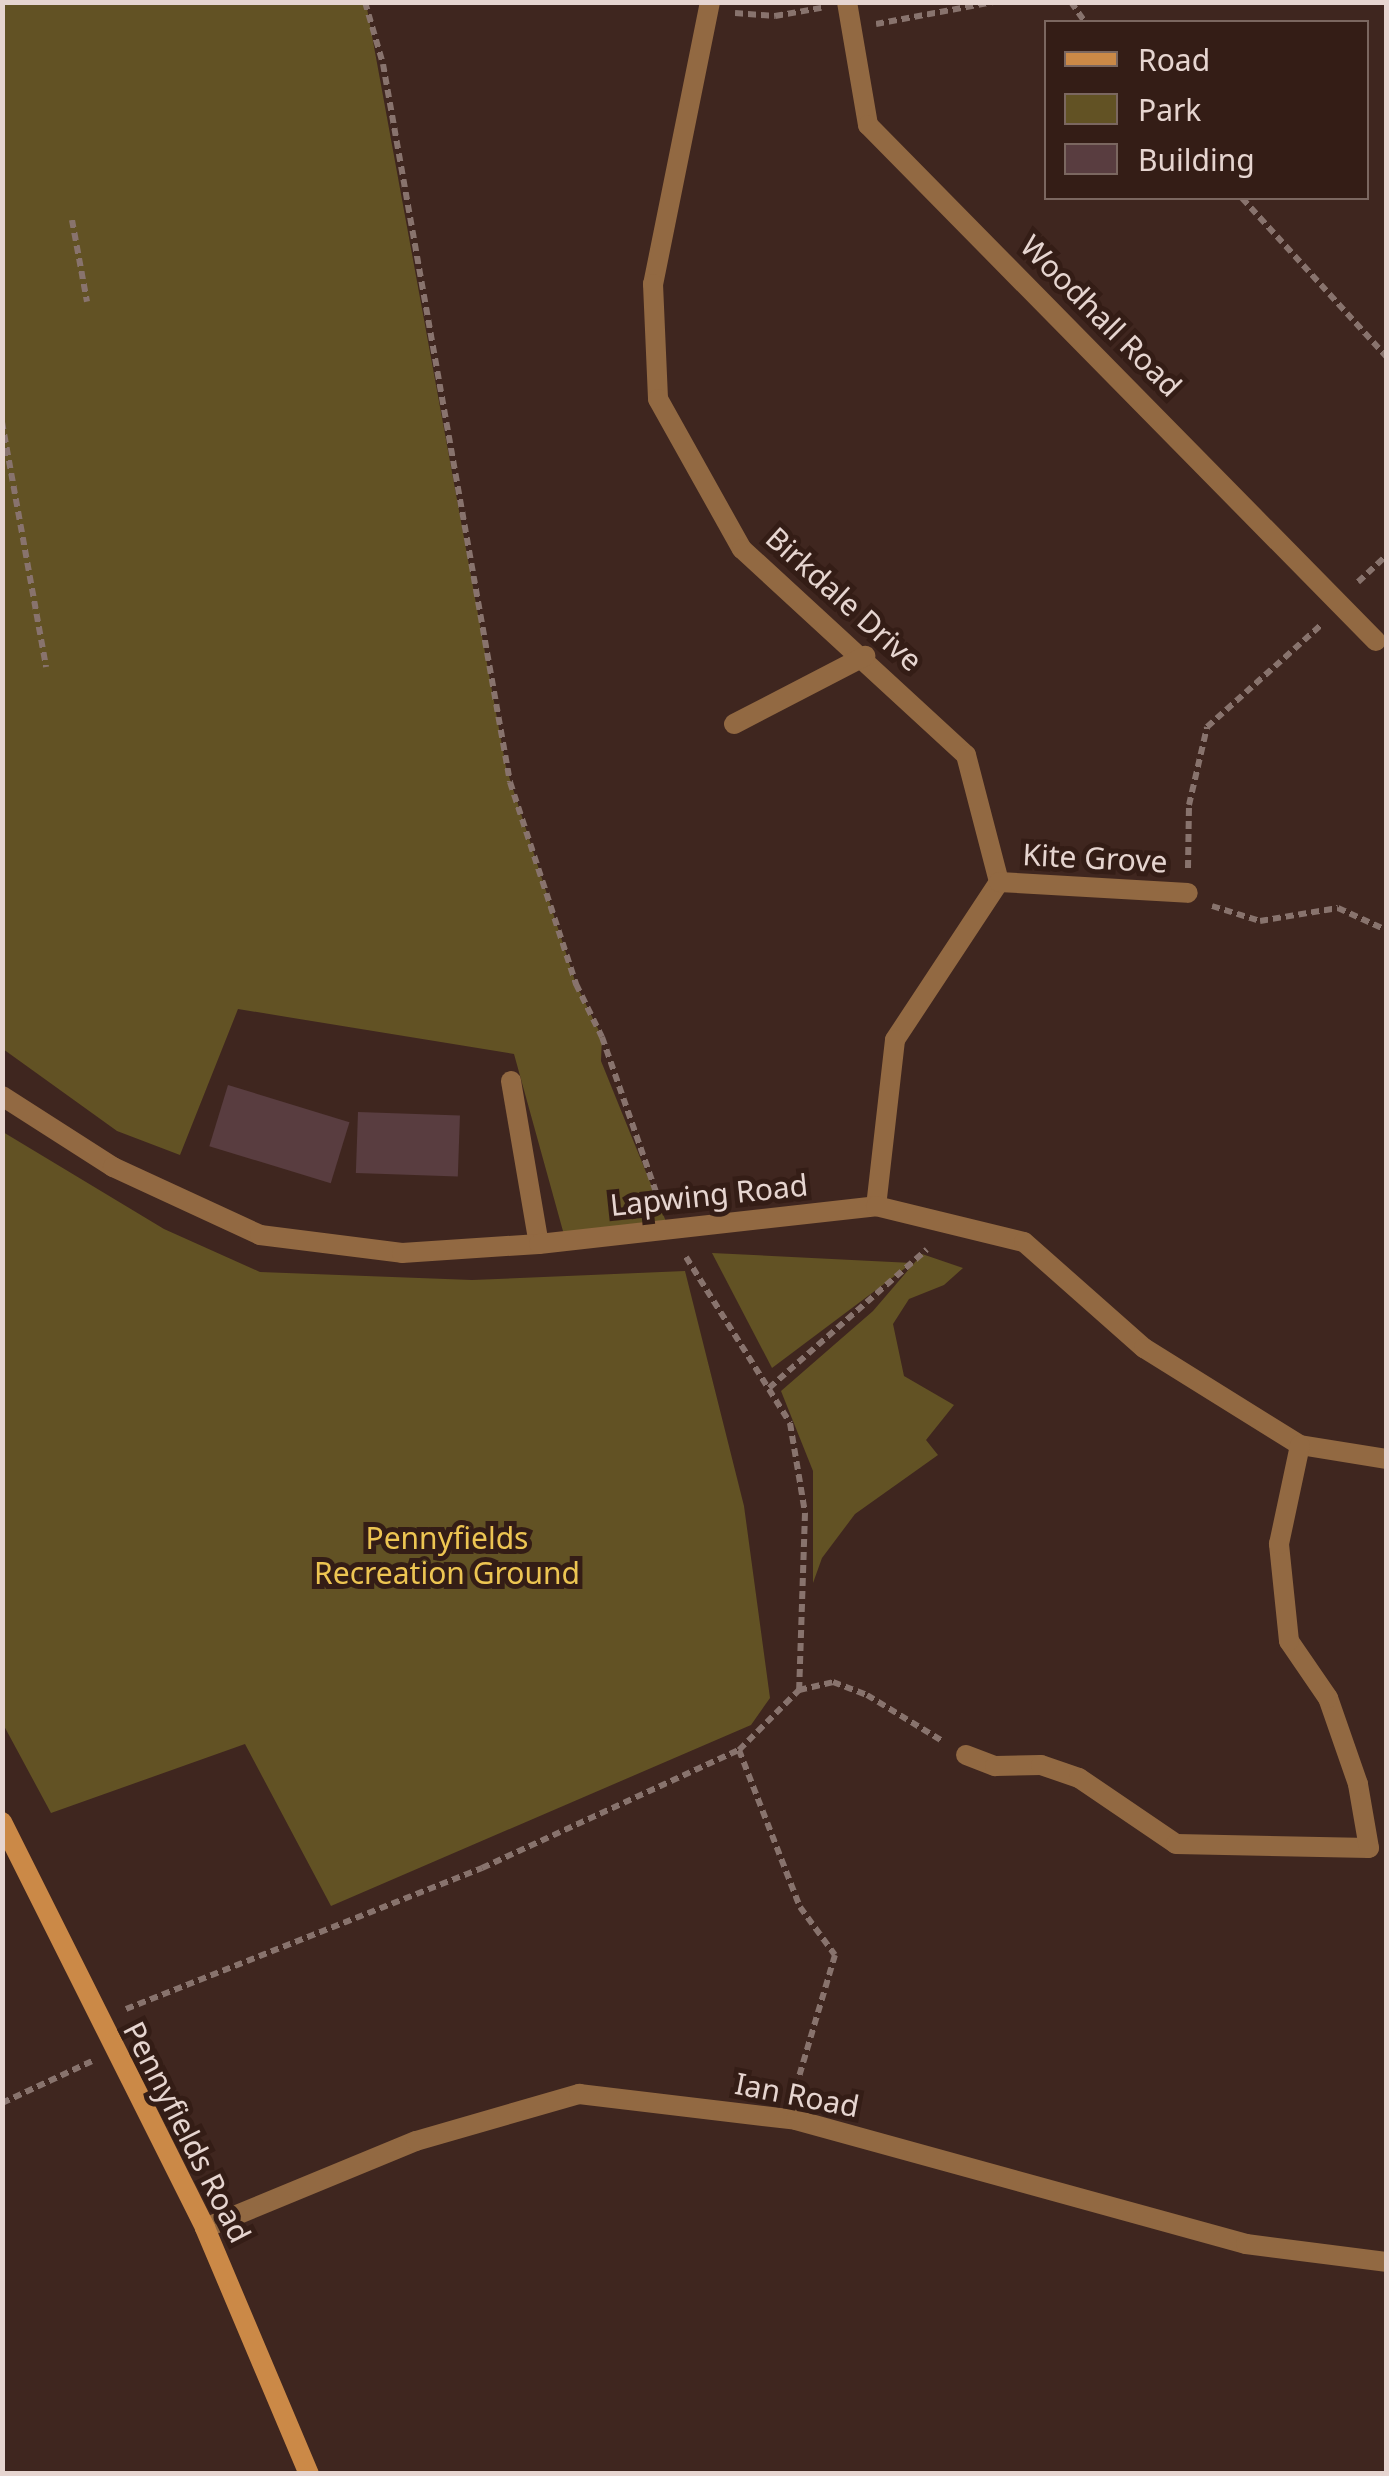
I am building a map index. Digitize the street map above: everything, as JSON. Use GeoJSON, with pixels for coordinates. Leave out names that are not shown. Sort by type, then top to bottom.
{"type":"FeatureCollection","features":[{"type":"Feature","properties":{"kind":"street","name":"Woodhall Road"},"geometry":{"type":"LineString","coordinates":[[847,3],[868,125],[1376,641]]}},
{"type":"Feature","properties":{"kind":"street","name":"Birkdale Drive"},"geometry":{"type":"LineString","coordinates":[[710,7],[653,284],[658,399],[742,549],[865,656],[966,755],[999,882]]}},
{"type":"Feature","properties":{"kind":"street"},"geometry":{"type":"LineString","coordinates":[[734,724],[865,656]]}},
{"type":"Feature","properties":{"kind":"street"},"geometry":{"type":"LineString","coordinates":[[876,1206],[895,1040],[999,882]]}},
{"type":"Feature","properties":{"kind":"street","name":"Kite Grove"},"geometry":{"type":"LineString","coordinates":[[999,882],[1188,894]]}},
{"type":"Feature","properties":{"kind":"street"},"geometry":{"type":"LineString","coordinates":[[511,1081],[538,1244]]}},
{"type":"Feature","properties":{"kind":"street","name":"Lapwing Road"},"geometry":{"type":"LineString","coordinates":[[2,1096],[112,1167],[260,1235],[402,1253],[538,1244],[876,1206],[1024,1242],[1144,1348],[1300,1445],[1386,1460]]}},
{"type":"Feature","properties":{"kind":"street"},"geometry":{"type":"LineString","coordinates":[[966,1755],[996,1766],[1040,1764],[1079,1778],[1176,1844],[1369,1848],[1358,1784],[1328,1698],[1289,1641],[1279,1544],[1300,1445]]}},
{"type":"Feature","properties":{"kind":"street","name":"Pennyfields Road"},"geometry":{"type":"LineString","coordinates":[[2,1822],[97,2020],[205,2228],[309,2474]]}},
{"type":"Feature","properties":{"kind":"street","name":"Ian Road"},"geometry":{"type":"LineString","coordinates":[[205,2228],[416,2142],[579,2094],[786,2118],[1246,2244],[1386,2262]]}},
{"type":"Feature","properties":{"kind":"path"},"geometry":{"type":"LineString","coordinates":[[852,29],[992,2]]}},
{"type":"Feature","properties":{"kind":"path"},"geometry":{"type":"LineString","coordinates":[[367,3],[383,64],[510,782],[576,984],[602,1037],[669,1228],[790,1423],[805,1514],[799,1690]]}},
{"type":"Feature","properties":{"kind":"path"},"geometry":{"type":"LineString","coordinates":[[710,7],[775,16],[847,3]]}},
{"type":"Feature","properties":{"kind":"path"},"geometry":{"type":"LineString","coordinates":[[1244,200],[1386,356]]}},
{"type":"Feature","properties":{"kind":"path"},"geometry":{"type":"LineString","coordinates":[[72,220],[88,302]]}},
{"type":"Feature","properties":{"kind":"path"},"geometry":{"type":"LineString","coordinates":[[2,422],[46,666]]}},
{"type":"Feature","properties":{"kind":"path"},"geometry":{"type":"LineString","coordinates":[[1386,556],[1208,727],[1189,805],[1188,894],[1232,916],[1260,921],[1338,908],[1386,930]]}},
{"type":"Feature","properties":{"kind":"path"},"geometry":{"type":"LineString","coordinates":[[769,1388],[954,1225]]}},
{"type":"Feature","properties":{"kind":"path"},"geometry":{"type":"LineString","coordinates":[[97,2020],[482,1868],[739,1750],[799,1690],[833,1682],[867,1695],[966,1755]]}},
{"type":"Feature","properties":{"kind":"path"},"geometry":{"type":"LineString","coordinates":[[739,1750],[800,1907],[835,1955],[786,2118]]}},
{"type":"Feature","properties":{"kind":"path"},"geometry":{"type":"LineString","coordinates":[[2,2103],[113,2051]]}},
{"type":"Feature","properties":{"kind":"green space"},"geometry":{"type":"Polygon","coordinates":[[[3,3],[366,3],[506,767],[576,984],[602,1037],[601,1061],[669,1229],[566,1242],[514,1054],[238,1009],[180,1155],[117,1131],[3,1049],[3,3]]]}},
{"type":"Feature","properties":{"kind":"green space","name":"Pennyfields Recreation Ground"},"geometry":{"type":"Polygon","coordinates":[[[3,1132],[164,1229],[260,1272],[472,1280],[685,1271],[744,1506],[770,1698],[751,1725],[331,1906],[245,1744],[51,1813],[3,1724],[3,1132]]]}},
{"type":"Feature","properties":{"kind":"green space"},"geometry":{"type":"Polygon","coordinates":[[[712,1253],[912,1263],[772,1368],[712,1253]]]}},
{"type":"Feature","properties":{"kind":"green space"},"geometry":{"type":"Polygon","coordinates":[[[922,1254],[963,1268],[944,1285],[909,1299],[893,1324],[904,1376],[954,1405],[926,1440],[938,1455],[855,1514],[822,1558],[813,1583],[813,1471],[781,1391],[873,1311],[922,1254]]]}},
{"type":"Feature","properties":{"kind":"building"},"geometry":{"type":"Polygon","coordinates":[[[228,1085],[349,1122],[331,1183],[209,1146],[228,1085]]]}},
{"type":"Feature","properties":{"kind":"building"},"geometry":{"type":"Polygon","coordinates":[[[358,1112],[460,1116],[458,1177],[356,1173],[358,1112]]]}}]}
